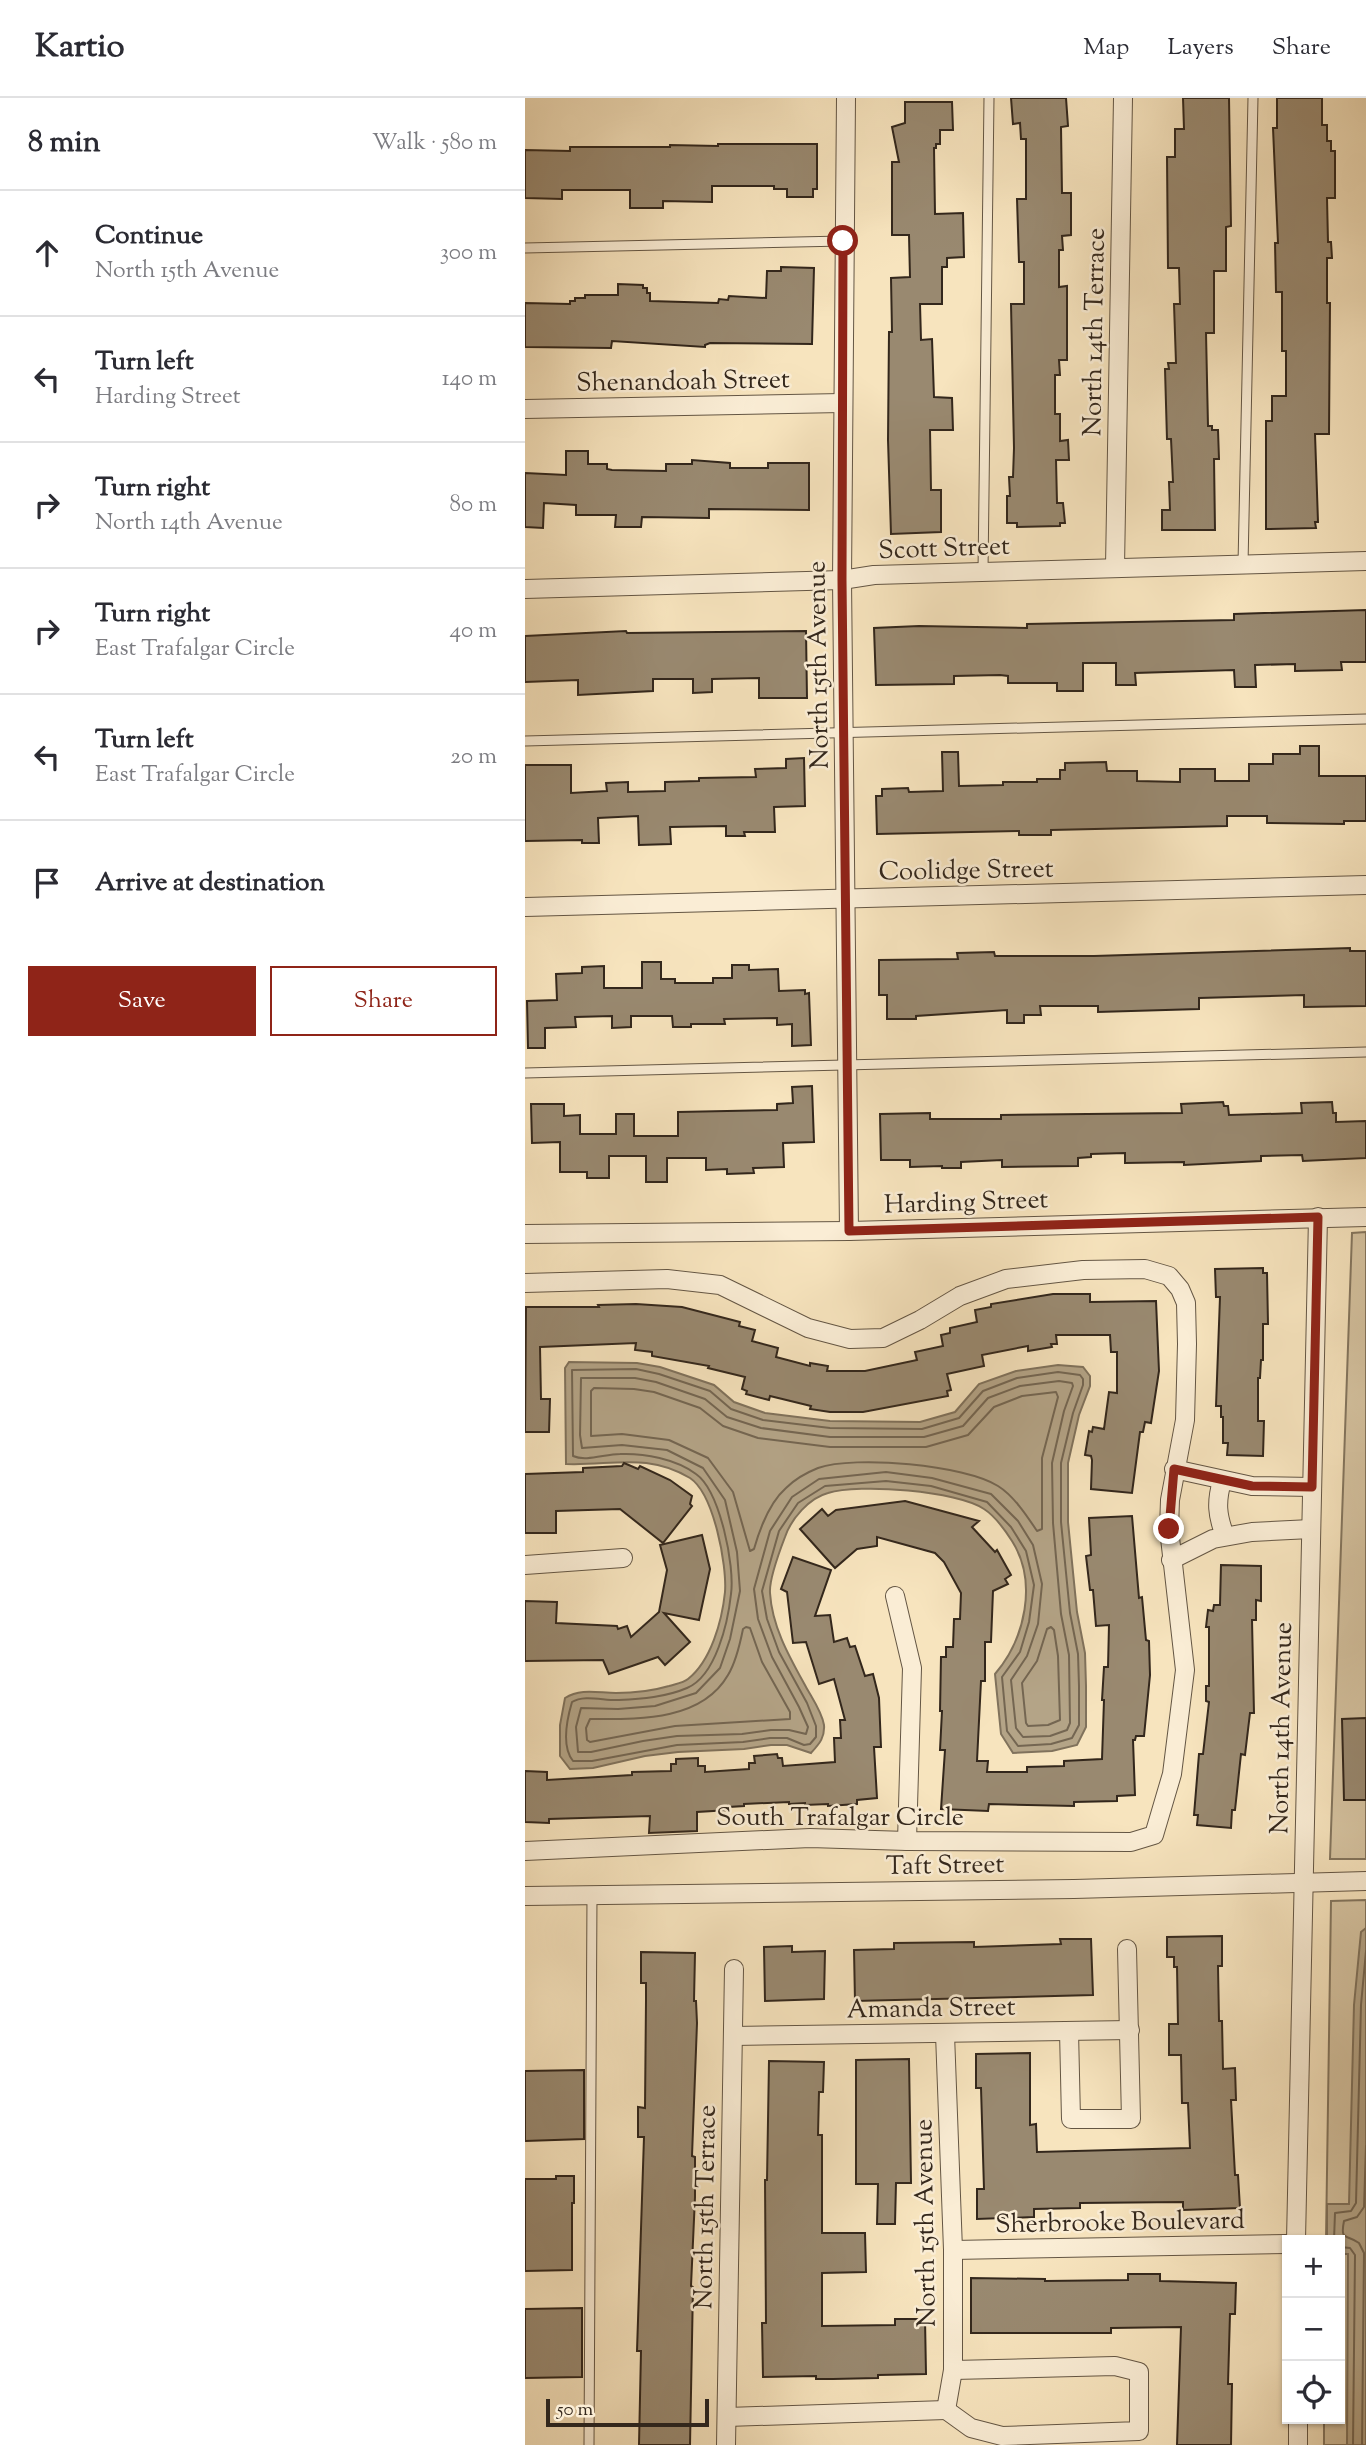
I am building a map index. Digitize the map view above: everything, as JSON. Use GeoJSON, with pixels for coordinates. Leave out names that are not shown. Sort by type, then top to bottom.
{"type":"FeatureCollection","features":[{"type":"Feature","properties":{"kind":"street","name":"North 15th Avenue"},"geometry":{"type":"LineString","coordinates":[[846,98],[842,580],[849,1231]]}},
{"type":"Feature","properties":{"kind":"street","name":"North 14th Terrace"},"geometry":{"type":"LineString","coordinates":[[1115,567],[1123,98]]}},
{"type":"Feature","properties":{"kind":"street","name":"Shenandoah Street"},"geometry":{"type":"LineString","coordinates":[[525,409],[842,403]]}},
{"type":"Feature","properties":{"kind":"street","name":"Scott Street"},"geometry":{"type":"LineString","coordinates":[[525,589],[842,580],[874,575],[983,571],[1366,561]]}},
{"type":"Feature","properties":{"kind":"street","name":"Coolidge Street"},"geometry":{"type":"LineString","coordinates":[[525,907],[1366,885]]}},
{"type":"Feature","properties":{"kind":"street","name":"North 14th Avenue"},"geometry":{"type":"LineString","coordinates":[[1296,2235],[1318,1217]]}},
{"type":"Feature","properties":{"kind":"street","name":"Harding Street"},"geometry":{"type":"LineString","coordinates":[[525,1234],[849,1231],[1366,1217]]}},
{"type":"Feature","properties":{"kind":"street"},"geometry":{"type":"LineString","coordinates":[[525,1283],[667,1279],[720,1285],[808,1328],[850,1339],[883,1338],[960,1296],[1006,1279],[1108,1269],[1145,1269],[1169,1276],[1186,1303],[1187,1344],[1185,1420],[1170,1500],[1171,1560],[1213,1539],[1225,1536],[1311,1529]]}},
{"type":"Feature","properties":{"kind":"street"},"geometry":{"type":"LineString","coordinates":[[1174,1469],[1252,1486],[1312,1487]]}},
{"type":"Feature","properties":{"kind":"street"},"geometry":{"type":"LineString","coordinates":[[1222,1481],[1217,1512],[1225,1536]]}},
{"type":"Feature","properties":{"kind":"street"},"geometry":{"type":"LineString","coordinates":[[525,1565],[623,1558]]}},
{"type":"Feature","properties":{"kind":"street","name":"South Trafalgar Circle"},"geometry":{"type":"LineString","coordinates":[[525,1851],[810,1838],[1131,1842],[1154,1835],[1172,1774],[1185,1670],[1171,1560]]}},
{"type":"Feature","properties":{"kind":"street"},"geometry":{"type":"LineString","coordinates":[[895,1596],[912,1668],[907,1841]]}},
{"type":"Feature","properties":{"kind":"street","name":"Taft Street"},"geometry":{"type":"LineString","coordinates":[[525,1896],[1074,1889],[1366,1881]]}},
{"type":"Feature","properties":{"kind":"street"},"geometry":{"type":"LineString","coordinates":[[1069,2031],[1071,2119],[1131,2119],[1127,1950]]}},
{"type":"Feature","properties":{"kind":"street","name":"North 15th Terrace"},"geometry":{"type":"LineString","coordinates":[[726,2445],[734,1969]]}},
{"type":"Feature","properties":{"kind":"street","name":"Amanda Street"},"geometry":{"type":"LineString","coordinates":[[733,2036],[945,2035],[1130,2030]]}},
{"type":"Feature","properties":{"kind":"street","name":"North 15th Avenue"},"geometry":{"type":"LineString","coordinates":[[945,2035],[953,2250],[953,2370],[946,2410]]}},
{"type":"Feature","properties":{"kind":"street","name":"Sherbrooke Boulevard"},"geometry":{"type":"LineString","coordinates":[[953,2250],[1282,2244]]}},
{"type":"Feature","properties":{"kind":"street"},"geometry":{"type":"LineString","coordinates":[[727,2417],[946,2410],[971,2428],[1002,2436],[1139,2431],[1139,2372],[1115,2366],[953,2370]]}},
{"type":"Feature","properties":{"kind":"street"},"geometry":{"type":"LineString","coordinates":[[1298,2424],[1298,2445]]}},
{"type":"Feature","properties":{"kind":"lane"},"geometry":{"type":"LineString","coordinates":[[983,571],[989,98]]}},
{"type":"Feature","properties":{"kind":"lane"},"geometry":{"type":"LineString","coordinates":[[1243,564],[1253,98]]}},
{"type":"Feature","properties":{"kind":"lane"},"geometry":{"type":"LineString","coordinates":[[525,248],[843,241]]}},
{"type":"Feature","properties":{"kind":"lane"},"geometry":{"type":"LineString","coordinates":[[525,741],[1366,719]]}},
{"type":"Feature","properties":{"kind":"lane"},"geometry":{"type":"LineString","coordinates":[[525,1073],[1366,1052]]}},
{"type":"Feature","properties":{"kind":"lane"},"geometry":{"type":"LineString","coordinates":[[589,2445],[592,1895]]}},
{"type":"Feature","properties":{"kind":"shaded area"},"geometry":{"type":"Polygon","coordinates":[[[1366,1232],[1366,1859],[1330,1859],[1352,1233],[1366,1232]]]}},
{"type":"Feature","properties":{"kind":"shaded area"},"geometry":{"type":"Polygon","coordinates":[[[1366,1900],[1366,2445],[1324,2445],[1324,2424],[1345,2424],[1345,2235],[1326,2235],[1331,1901],[1366,1900]]]}},
{"type":"Feature","properties":{"kind":"water"},"geometry":{"type":"Polygon","coordinates":[[[569,1362],[637,1363],[660,1367],[714,1385],[734,1402],[765,1413],[830,1421],[920,1422],[955,1412],[979,1384],[1016,1371],[1058,1365],[1083,1367],[1090,1376],[1090,1386],[1079,1415],[1068,1463],[1068,1522],[1077,1612],[1085,1653],[1086,1727],[1077,1745],[1052,1751],[1013,1753],[1001,1734],[995,1674],[1014,1644],[1025,1610],[1026,1592],[1020,1557],[1012,1541],[992,1515],[971,1503],[931,1493],[862,1489],[828,1493],[814,1499],[796,1516],[788,1530],[771,1581],[771,1606],[778,1630],[823,1720],[822,1737],[811,1753],[787,1745],[771,1745],[678,1752],[645,1756],[593,1768],[570,1769],[560,1756],[560,1725],[565,1698],[583,1692],[623,1693],[650,1690],[688,1679],[703,1662],[714,1640],[723,1603],[725,1580],[721,1548],[712,1514],[706,1499],[690,1478],[659,1465],[644,1463],[566,1464],[565,1368],[569,1362]]]}},
{"type":"Feature","properties":{"kind":"water"},"geometry":{"type":"Polygon","coordinates":[[[1366,1928],[1366,2445],[1347,2445],[1348,2254],[1345,2254],[1345,2235],[1327,2235],[1327,2204],[1349,2204],[1354,2005],[1361,1932],[1366,1928]]]}},
{"type":"Feature","properties":{"kind":"building"},"geometry":{"type":"Polygon","coordinates":[[[1011,98],[1066,98],[1068,126],[1061,127],[1062,193],[1071,193],[1071,235],[1062,236],[1063,250],[1059,250],[1059,287],[1067,286],[1067,360],[1059,360],[1060,375],[1055,375],[1055,414],[1060,414],[1060,441],[1068,440],[1069,460],[1056,460],[1057,503],[1063,503],[1065,523],[1060,523],[1060,526],[1017,527],[1017,523],[1007,523],[1007,496],[1010,496],[1009,477],[1013,477],[1014,448],[1011,304],[1024,304],[1024,262],[1019,262],[1017,199],[1026,199],[1026,139],[1021,139],[1020,123],[1013,124],[1011,98]]]}},
{"type":"Feature","properties":{"kind":"building"},"geometry":{"type":"Polygon","coordinates":[[[1183,98],[1229,98],[1231,226],[1226,227],[1226,271],[1214,271],[1214,333],[1206,333],[1208,426],[1212,426],[1212,430],[1218,430],[1219,459],[1214,459],[1215,530],[1162,530],[1162,510],[1170,510],[1169,482],[1173,482],[1171,439],[1167,439],[1165,369],[1169,369],[1168,363],[1176,363],[1174,304],[1180,304],[1179,268],[1168,268],[1167,157],[1175,157],[1175,129],[1184,129],[1183,98]]]}},
{"type":"Feature","properties":{"kind":"building"},"geometry":{"type":"Polygon","coordinates":[[[1277,98],[1322,98],[1322,125],[1327,125],[1327,141],[1331,141],[1331,151],[1335,151],[1335,198],[1327,198],[1328,242],[1331,242],[1332,258],[1327,258],[1327,303],[1330,303],[1329,434],[1315,434],[1316,528],[1266,529],[1266,421],[1272,421],[1272,396],[1286,396],[1286,351],[1282,351],[1282,292],[1276,292],[1275,243],[1278,243],[1273,128],[1277,128],[1277,98]]]}},
{"type":"Feature","properties":{"kind":"building"},"geometry":{"type":"Polygon","coordinates":[[[905,102],[952,102],[953,130],[940,130],[940,144],[936,144],[934,148],[935,214],[963,213],[964,257],[947,258],[947,267],[942,267],[942,304],[920,304],[921,340],[932,339],[934,397],[952,398],[953,430],[930,430],[931,490],[941,490],[941,532],[891,534],[888,440],[891,278],[910,277],[909,235],[892,235],[892,162],[899,162],[892,127],[905,123],[905,102]]]}},
{"type":"Feature","properties":{"kind":"building"},"geometry":{"type":"Polygon","coordinates":[[[817,144],[817,189],[813,189],[813,197],[787,197],[787,189],[774,189],[774,186],[712,186],[712,202],[663,201],[663,208],[630,208],[630,190],[562,190],[562,199],[525,198],[525,150],[570,151],[570,147],[817,144]]]}},
{"type":"Feature","properties":{"kind":"building"},"geometry":{"type":"Polygon","coordinates":[[[781,267],[814,268],[812,344],[710,343],[705,347],[612,341],[611,348],[525,347],[525,303],[570,304],[575,298],[585,298],[585,295],[618,295],[618,284],[643,285],[643,288],[647,288],[647,293],[650,293],[650,301],[718,303],[719,299],[728,300],[729,296],[766,298],[767,271],[781,271],[781,267]]]}},
{"type":"Feature","properties":{"kind":"building"},"geometry":{"type":"Polygon","coordinates":[[[566,451],[588,451],[588,464],[607,464],[607,469],[612,470],[666,471],[666,464],[692,464],[692,460],[730,463],[730,468],[768,468],[768,463],[809,463],[809,510],[709,509],[709,518],[642,517],[641,527],[615,527],[616,515],[576,515],[576,505],[544,503],[543,528],[525,527],[525,473],[566,475],[566,451]]]}},
{"type":"Feature","properties":{"kind":"building"},"geometry":{"type":"Polygon","coordinates":[[[1366,610],[1366,662],[1341,662],[1342,670],[1295,671],[1295,664],[1255,665],[1256,687],[1235,687],[1234,670],[1135,673],[1136,685],[1116,685],[1116,663],[1083,663],[1083,691],[1057,691],[1057,683],[1008,683],[1008,676],[1000,675],[954,676],[954,684],[876,685],[874,628],[1027,628],[1027,624],[1234,620],[1234,614],[1366,610]]]}},
{"type":"Feature","properties":{"kind":"building"},"geometry":{"type":"Polygon","coordinates":[[[626,631],[806,631],[807,698],[759,698],[759,678],[712,679],[712,692],[693,693],[693,679],[653,679],[653,691],[578,695],[578,680],[525,682],[525,636],[626,631]]]}},
{"type":"Feature","properties":{"kind":"building"},"geometry":{"type":"Polygon","coordinates":[[[1300,746],[1319,746],[1319,776],[1366,776],[1366,821],[1344,821],[1344,824],[1267,823],[1267,816],[1227,816],[1227,826],[1051,830],[1051,835],[1019,835],[1019,831],[877,834],[876,796],[882,796],[882,789],[908,788],[909,792],[943,791],[942,752],[958,752],[959,786],[1060,779],[1060,770],[1065,770],[1065,763],[1106,762],[1107,771],[1137,771],[1137,781],[1180,782],[1180,769],[1215,769],[1215,781],[1249,781],[1249,764],[1273,764],[1273,754],[1300,754],[1300,746]]]}},
{"type":"Feature","properties":{"kind":"building"},"geometry":{"type":"Polygon","coordinates":[[[804,758],[805,806],[774,807],[775,832],[744,832],[745,836],[726,836],[726,826],[670,827],[671,844],[639,845],[638,816],[598,818],[599,843],[582,843],[582,840],[525,841],[525,765],[571,765],[571,793],[607,791],[606,783],[628,782],[628,792],[665,791],[665,782],[699,781],[699,778],[756,777],[755,769],[786,768],[786,759],[804,758]]]}},
{"type":"Feature","properties":{"kind":"building"},"geometry":{"type":"Polygon","coordinates":[[[1350,948],[1350,951],[1366,951],[1366,1006],[1304,1007],[1304,995],[1199,998],[1199,1009],[1098,1012],[1098,1006],[1040,1006],[1041,1015],[1024,1015],[1024,1023],[1007,1023],[1007,1010],[916,1016],[916,1019],[887,1019],[887,995],[879,995],[879,960],[958,959],[957,953],[994,952],[995,956],[1094,956],[1350,948]]]}},
{"type":"Feature","properties":{"kind":"building"},"geometry":{"type":"Polygon","coordinates":[[[642,962],[661,962],[661,979],[675,979],[675,983],[713,983],[713,978],[732,978],[732,965],[749,965],[749,970],[778,969],[779,991],[805,990],[805,994],[809,993],[811,1045],[792,1046],[792,1024],[777,1025],[777,1018],[724,1019],[725,1024],[673,1027],[672,1016],[631,1016],[631,1027],[612,1028],[612,1016],[575,1017],[576,1027],[545,1028],[545,1048],[528,1048],[527,1001],[557,1000],[556,974],[582,973],[582,967],[604,966],[604,988],[642,988],[642,962]]]}},
{"type":"Feature","properties":{"kind":"building"},"geometry":{"type":"Polygon","coordinates":[[[812,1086],[814,1142],[783,1143],[784,1167],[753,1168],[754,1173],[727,1174],[727,1169],[706,1170],[706,1158],[667,1158],[667,1182],[646,1182],[646,1156],[609,1156],[609,1178],[587,1178],[587,1172],[560,1172],[560,1142],[532,1143],[531,1104],[564,1104],[564,1116],[580,1115],[580,1134],[616,1134],[616,1114],[634,1114],[634,1136],[678,1136],[678,1112],[777,1110],[777,1104],[793,1103],[792,1087],[812,1086]]]}},
{"type":"Feature","properties":{"kind":"building"},"geometry":{"type":"Polygon","coordinates":[[[1223,1102],[1224,1106],[1228,1106],[1229,1115],[1302,1113],[1301,1103],[1332,1102],[1336,1122],[1366,1121],[1366,1158],[1303,1161],[1302,1155],[1261,1156],[1261,1161],[1184,1165],[1184,1162],[1125,1163],[1125,1153],[1091,1154],[1091,1157],[1078,1158],[1078,1166],[1002,1167],[1002,1160],[961,1162],[961,1168],[910,1167],[910,1160],[881,1160],[880,1114],[930,1113],[930,1119],[1001,1119],[1001,1115],[1182,1113],[1181,1104],[1223,1102]]]}},
{"type":"Feature","properties":{"kind":"building"},"geometry":{"type":"Polygon","coordinates":[[[1263,1268],[1263,1273],[1267,1273],[1268,1324],[1263,1324],[1263,1360],[1258,1378],[1258,1421],[1264,1421],[1263,1456],[1227,1455],[1228,1443],[1223,1443],[1221,1406],[1216,1406],[1220,1297],[1216,1297],[1215,1269],[1263,1268]]]}},
{"type":"Feature","properties":{"kind":"building"},"geometry":{"type":"Polygon","coordinates":[[[1053,1294],[1090,1294],[1090,1302],[1156,1301],[1159,1371],[1151,1423],[1145,1422],[1143,1432],[1140,1432],[1132,1493],[1091,1489],[1092,1460],[1091,1456],[1085,1455],[1089,1431],[1092,1432],[1093,1427],[1104,1429],[1109,1392],[1117,1393],[1117,1352],[1111,1352],[1110,1335],[1056,1335],[1057,1344],[1051,1344],[1052,1347],[1028,1351],[1028,1346],[982,1355],[984,1366],[947,1374],[951,1390],[947,1391],[948,1396],[863,1412],[810,1409],[811,1406],[770,1396],[769,1400],[746,1394],[747,1391],[742,1389],[745,1377],[708,1368],[709,1366],[652,1356],[652,1352],[635,1350],[636,1343],[540,1347],[541,1399],[550,1399],[549,1432],[525,1432],[526,1307],[636,1304],[682,1307],[740,1322],[739,1326],[755,1330],[752,1341],[778,1348],[776,1357],[810,1366],[810,1363],[828,1366],[827,1371],[865,1371],[917,1360],[915,1352],[943,1346],[941,1335],[950,1333],[950,1328],[977,1322],[975,1310],[991,1307],[991,1304],[1053,1294]]]}},
{"type":"Feature","properties":{"kind":"building"},"geometry":{"type":"Polygon","coordinates":[[[624,1463],[638,1469],[640,1466],[670,1480],[692,1496],[692,1506],[663,1543],[620,1509],[556,1511],[556,1533],[525,1533],[525,1474],[583,1472],[583,1468],[622,1466],[624,1463]]]}},
{"type":"Feature","properties":{"kind":"building"},"geometry":{"type":"Polygon","coordinates":[[[905,1501],[979,1521],[972,1527],[995,1552],[997,1550],[1011,1575],[1005,1579],[1008,1584],[993,1591],[991,1642],[985,1642],[985,1681],[981,1681],[977,1761],[988,1761],[987,1772],[1027,1772],[1027,1767],[1064,1766],[1064,1761],[1102,1759],[1102,1700],[1104,1667],[1108,1667],[1109,1625],[1096,1626],[1093,1590],[1090,1590],[1086,1556],[1091,1555],[1089,1518],[1132,1516],[1139,1598],[1142,1597],[1146,1640],[1149,1641],[1150,1675],[1144,1736],[1136,1736],[1133,1740],[1135,1795],[1117,1796],[1117,1801],[1074,1802],[1074,1806],[989,1804],[988,1811],[941,1809],[945,1750],[940,1750],[941,1657],[946,1657],[946,1647],[953,1647],[954,1619],[960,1619],[961,1593],[944,1562],[935,1553],[877,1537],[877,1546],[857,1549],[835,1568],[800,1529],[822,1509],[828,1516],[836,1510],[905,1501]]]}},
{"type":"Feature","properties":{"kind":"building"},"geometry":{"type":"Polygon","coordinates":[[[702,1535],[710,1569],[699,1620],[664,1613],[690,1642],[665,1665],[658,1657],[609,1674],[603,1660],[525,1661],[525,1601],[557,1602],[556,1623],[617,1626],[618,1629],[627,1626],[631,1637],[659,1612],[667,1570],[660,1545],[702,1535]]]}},
{"type":"Feature","properties":{"kind":"building"},"geometry":{"type":"Polygon","coordinates":[[[793,1557],[831,1570],[815,1616],[830,1615],[834,1642],[847,1638],[850,1647],[855,1646],[865,1676],[873,1674],[879,1698],[881,1747],[874,1747],[877,1798],[857,1800],[857,1804],[744,1804],[729,1807],[729,1810],[697,1812],[697,1831],[649,1833],[650,1816],[549,1819],[549,1823],[525,1822],[525,1771],[547,1772],[547,1780],[632,1775],[632,1772],[671,1771],[671,1764],[676,1764],[676,1759],[698,1758],[698,1766],[705,1766],[705,1772],[749,1769],[749,1763],[755,1763],[754,1756],[777,1754],[778,1758],[782,1758],[783,1766],[835,1762],[834,1738],[841,1738],[840,1720],[845,1720],[834,1679],[819,1684],[806,1642],[793,1643],[787,1592],[781,1589],[793,1557]]]}},
{"type":"Feature","properties":{"kind":"building"},"geometry":{"type":"Polygon","coordinates":[[[1221,1565],[1261,1566],[1261,1601],[1256,1600],[1256,1620],[1252,1620],[1254,1713],[1250,1713],[1245,1755],[1241,1754],[1231,1828],[1197,1825],[1198,1815],[1194,1815],[1199,1754],[1203,1754],[1209,1702],[1206,1701],[1206,1686],[1209,1686],[1209,1627],[1206,1627],[1208,1610],[1213,1611],[1214,1605],[1220,1605],[1221,1565]]]}},
{"type":"Feature","properties":{"kind":"building"},"geometry":{"type":"Polygon","coordinates":[[[1366,1718],[1366,1800],[1344,1800],[1342,1719],[1366,1718]]]}},
{"type":"Feature","properties":{"kind":"building"},"geometry":{"type":"Polygon","coordinates":[[[1222,1936],[1222,1966],[1218,1966],[1219,2021],[1222,2021],[1223,2069],[1235,2068],[1236,2100],[1231,2100],[1235,2175],[1238,2175],[1240,2208],[1183,2210],[1183,2202],[1080,2203],[1080,2208],[1034,2209],[1034,2217],[977,2219],[977,2189],[984,2189],[981,2088],[976,2088],[976,2054],[1030,2053],[1030,2125],[1036,2124],[1037,2152],[1190,2148],[1188,2103],[1182,2103],[1181,2055],[1169,2055],[1169,2024],[1178,2024],[1177,1967],[1174,1967],[1174,1957],[1167,1957],[1167,1937],[1222,1936]]]}},
{"type":"Feature","properties":{"kind":"building"},"geometry":{"type":"Polygon","coordinates":[[[1060,1939],[1091,1939],[1093,1995],[855,2001],[854,1950],[894,1949],[894,1943],[974,1942],[974,1947],[1061,1944],[1060,1939]]]}},
{"type":"Feature","properties":{"kind":"building"},"geometry":{"type":"Polygon","coordinates":[[[792,1946],[792,1952],[825,1951],[824,1999],[765,2001],[764,1947],[792,1946]]]}},
{"type":"Feature","properties":{"kind":"building"},"geometry":{"type":"Polygon","coordinates":[[[641,1952],[695,1953],[694,2001],[697,2023],[692,2156],[695,2157],[695,2197],[691,2286],[690,2445],[639,2445],[641,2351],[637,2351],[644,2137],[638,2137],[638,2107],[645,2108],[646,2001],[646,1983],[641,1983],[641,1952]]]}},
{"type":"Feature","properties":{"kind":"building"},"geometry":{"type":"Polygon","coordinates":[[[909,2059],[911,2183],[896,2183],[895,2224],[877,2224],[878,2184],[856,2184],[856,2060],[909,2059]]]}},
{"type":"Feature","properties":{"kind":"building"},"geometry":{"type":"Polygon","coordinates":[[[769,2061],[824,2062],[823,2092],[819,2092],[818,2135],[822,2135],[822,2233],[865,2233],[866,2272],[822,2273],[822,2326],[895,2325],[895,2319],[925,2319],[926,2374],[833,2379],[816,2379],[816,2376],[763,2377],[769,2061]]]}},
{"type":"Feature","properties":{"kind":"building"},"geometry":{"type":"Polygon","coordinates":[[[584,2070],[584,2139],[525,2141],[525,2071],[584,2070]]]}},
{"type":"Feature","properties":{"kind":"building"},"geometry":{"type":"Polygon","coordinates":[[[556,2176],[574,2176],[572,2270],[525,2271],[525,2179],[556,2179],[556,2176]]]}},
{"type":"Feature","properties":{"kind":"building"},"geometry":{"type":"Polygon","coordinates":[[[1128,2274],[1160,2274],[1160,2281],[1236,2283],[1235,2314],[1230,2314],[1228,2384],[1232,2384],[1231,2445],[1177,2445],[1181,2327],[1111,2328],[1111,2333],[971,2333],[971,2278],[1128,2280],[1128,2274]]]}},
{"type":"Feature","properties":{"kind":"building"},"geometry":{"type":"Polygon","coordinates":[[[582,2308],[582,2377],[525,2378],[525,2309],[582,2308]]]}},
{"type":"Feature","properties":{"kind":"route"},"geometry":{"type":"LineString","coordinates":[[843,241],[842,580],[849,1231],[1318,1217],[1312,1487],[1252,1486],[1174,1469],[1169,1529]]}}]}
